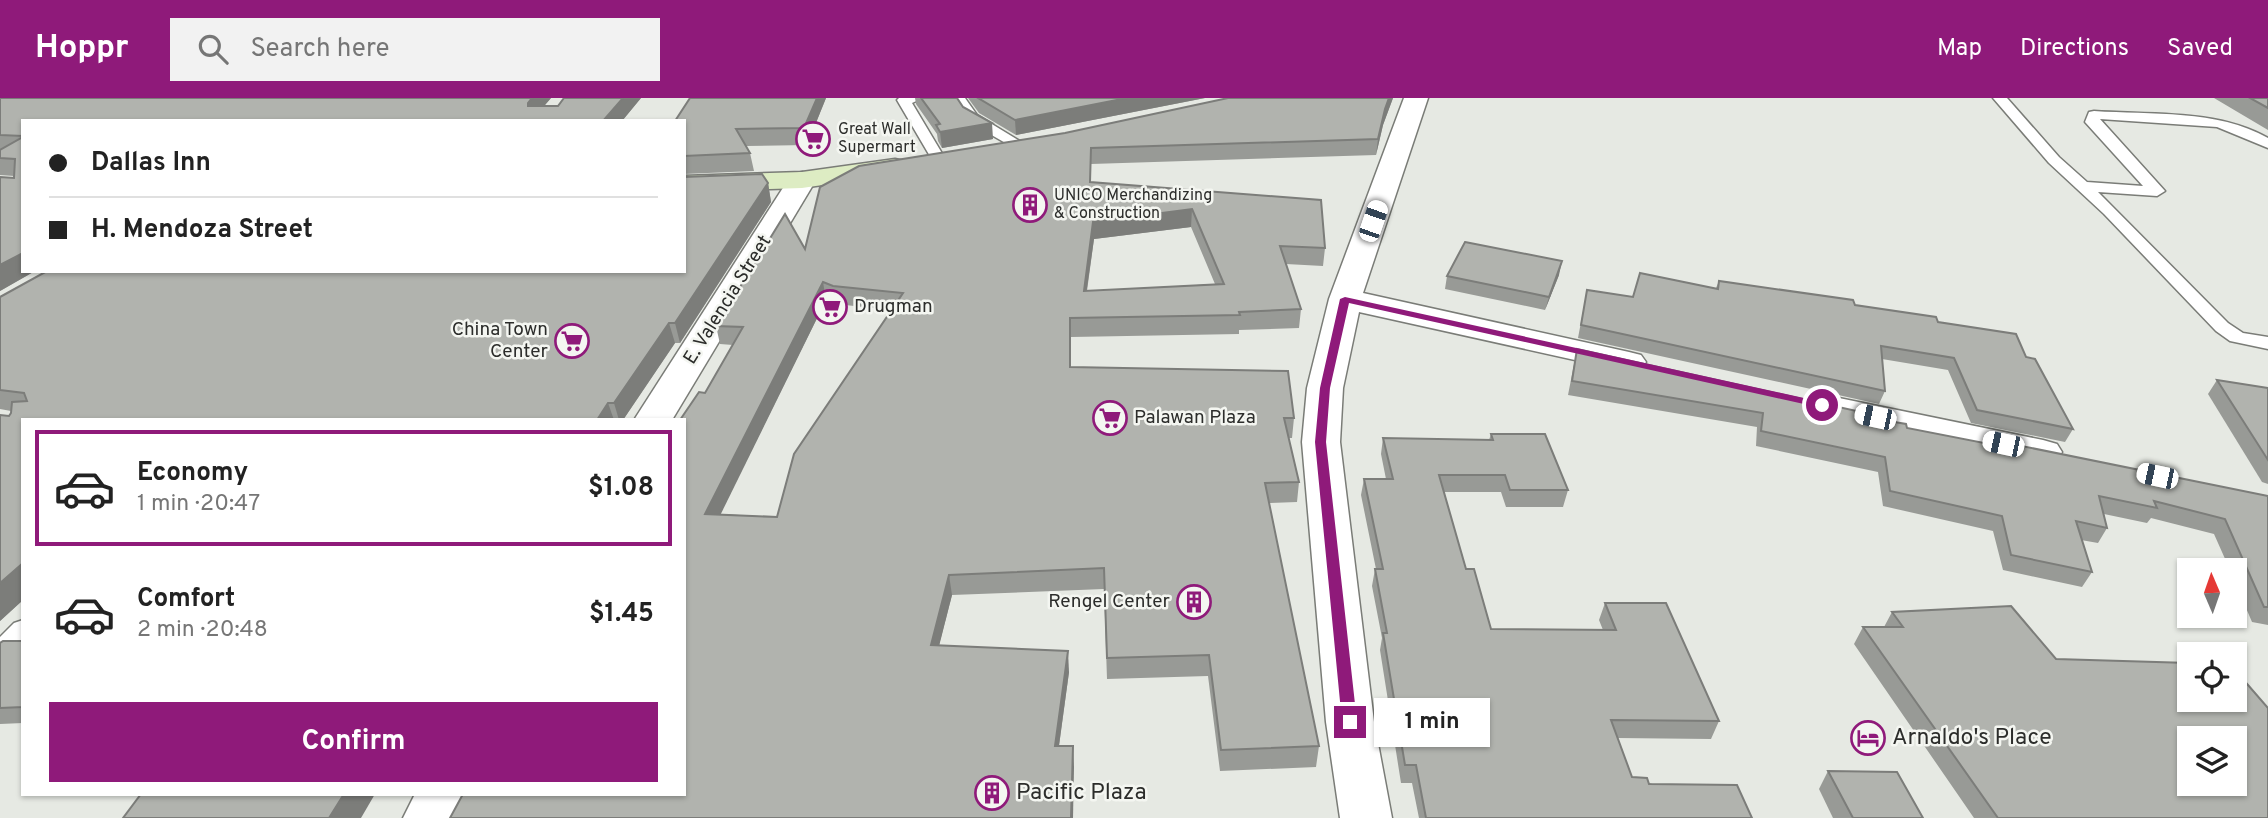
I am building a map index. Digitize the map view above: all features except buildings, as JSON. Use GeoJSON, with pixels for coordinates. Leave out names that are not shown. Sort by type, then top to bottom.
{"type":"FeatureCollection","features":[{"type":"Feature","properties":{"kind":"main road"},"geometry":{"type":"LineString","coordinates":[[686,184],[802,180],[1032,144]]}},
{"type":"Feature","properties":{"kind":"street"},"geometry":{"type":"LineString","coordinates":[[1366,818],[1350,722],[1321,442],[1325,388],[1345,299],[1416,98]]}},
{"type":"Feature","properties":{"kind":"street","name":"E. Valencia Street"},"geometry":{"type":"LineString","coordinates":[[654,418],[802,180]]}},
{"type":"Feature","properties":{"kind":"street"},"geometry":{"type":"LineString","coordinates":[[1345,299],[1658,369]]}},
{"type":"Feature","properties":{"kind":"street"},"geometry":{"type":"LineString","coordinates":[[1807,402],[2074,459]]}},
{"type":"Feature","properties":{"kind":"street"},"geometry":{"type":"LineString","coordinates":[[429,818],[441,796]]}},
{"type":"Feature","properties":{"kind":"lane"},"geometry":{"type":"LineString","coordinates":[[916,98],[904,100],[962,156]]}},
{"type":"Feature","properties":{"kind":"lane"},"geometry":{"type":"LineString","coordinates":[[958,98],[972,118],[1032,144]]}},
{"type":"Feature","properties":{"kind":"lane"},"geometry":{"type":"LineString","coordinates":[[2000,98],[2054,160],[2222,327],[2237,337],[2268,343]]}},
{"type":"Feature","properties":{"kind":"lane"},"geometry":{"type":"LineString","coordinates":[[2083,186],[2157,191],[2092,122],[2094,115],[2218,123],[2249,133],[2268,144]]}},
{"type":"Feature","properties":{"kind":"lane"},"geometry":{"type":"LineString","coordinates":[[0,652],[21,631]]}},
{"type":"Feature","properties":{"kind":"place","name":"Great Wall Supermart"},"geometry":{"type":"Point","coordinates":[813,139]}},
{"type":"Feature","properties":{"kind":"place","name":"UNICO Merchandizing & Construction"},"geometry":{"type":"Point","coordinates":[1030,205]}},
{"type":"Feature","properties":{"kind":"place","name":"Drugman"},"geometry":{"type":"Point","coordinates":[830,307]}},
{"type":"Feature","properties":{"kind":"place","name":"China Town Center"},"geometry":{"type":"Point","coordinates":[572,341]}},
{"type":"Feature","properties":{"kind":"place","name":"Palawan Plaza"},"geometry":{"type":"Point","coordinates":[1110,418]}},
{"type":"Feature","properties":{"kind":"place","name":"Rengel Center"},"geometry":{"type":"Point","coordinates":[1194,602]}},
{"type":"Feature","properties":{"kind":"place","name":"Arnaldo's Place"},"geometry":{"type":"Point","coordinates":[1868,738]}},
{"type":"Feature","properties":{"kind":"place","name":"Pacific Plaza"},"geometry":{"type":"Point","coordinates":[992,793]}},
{"type":"Feature","properties":{"kind":"route"},"geometry":{"type":"LineString","coordinates":[[1350,722],[1321,442],[1325,388],[1333,342],[1345,299],[1822,405]]}}]}
